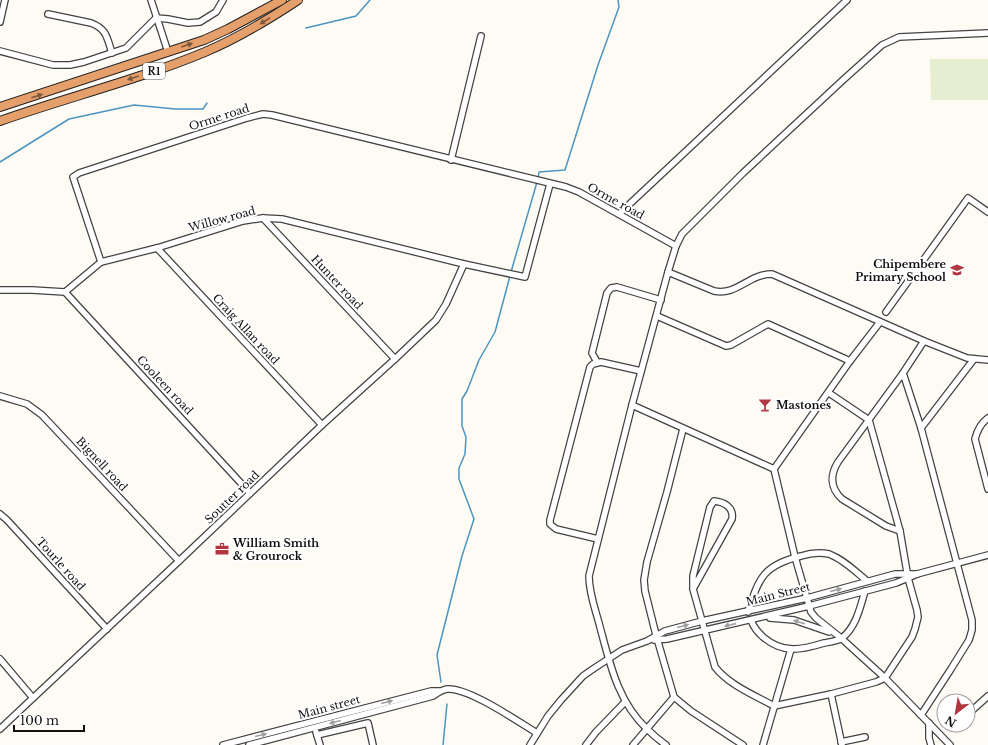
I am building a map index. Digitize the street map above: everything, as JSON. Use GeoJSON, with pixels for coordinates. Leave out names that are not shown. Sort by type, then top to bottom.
{"type":"FeatureCollection","features":[{"type":"Feature","properties":{"kind":"highway","name":"R1"},"geometry":{"type":"LineString","coordinates":[[2,105],[204,40],[282,0]]}},
{"type":"Feature","properties":{"kind":"highway","name":"R1"},"geometry":{"type":"LineString","coordinates":[[0,121],[123,82],[206,52],[252,29],[298,0]]}},
{"type":"Feature","properties":{"kind":"street"},"geometry":{"type":"LineString","coordinates":[[0,22],[5,0]]}},
{"type":"Feature","properties":{"kind":"street"},"geometry":{"type":"LineString","coordinates":[[151,0],[168,52]]}},
{"type":"Feature","properties":{"kind":"street"},"geometry":{"type":"LineString","coordinates":[[156,18],[188,24],[200,22],[216,12],[223,0]]}},
{"type":"Feature","properties":{"kind":"street"},"geometry":{"type":"LineString","coordinates":[[620,214],[847,0]]}},
{"type":"Feature","properties":{"kind":"street"},"geometry":{"type":"LineString","coordinates":[[48,14],[98,26],[106,33],[112,53]]}},
{"type":"Feature","properties":{"kind":"street"},"geometry":{"type":"LineString","coordinates":[[0,51],[53,65],[84,62],[126,48],[156,18]]}},
{"type":"Feature","properties":{"kind":"street"},"geometry":{"type":"LineString","coordinates":[[666,745],[646,728],[625,702],[608,658],[589,584],[589,576],[632,405],[676,246],[682,234],[721,195],[882,45],[899,37],[988,33]]}},
{"type":"Feature","properties":{"kind":"street"},"geometry":{"type":"LineString","coordinates":[[451,160],[481,36]]}},
{"type":"Feature","properties":{"kind":"street","name":"Orme road"},"geometry":{"type":"LineString","coordinates":[[101,262],[73,177],[79,173],[256,115],[272,115],[532,180],[566,187],[579,192],[676,246]]}},
{"type":"Feature","properties":{"kind":"street","name":"Willow road"},"geometry":{"type":"LineString","coordinates":[[64,292],[101,262],[157,248],[243,221],[263,218],[282,219],[464,264],[525,277],[550,184]]}},
{"type":"Feature","properties":{"kind":"street"},"geometry":{"type":"LineString","coordinates":[[886,312],[968,198],[988,212]]}},
{"type":"Feature","properties":{"kind":"street","name":"Hunter road"},"geometry":{"type":"LineString","coordinates":[[263,218],[395,359]]}},
{"type":"Feature","properties":{"kind":"street","name":"Craig Allan road"},"geometry":{"type":"LineString","coordinates":[[157,248],[322,424]]}},
{"type":"Feature","properties":{"kind":"street","name":"Soutter road"},"geometry":{"type":"LineString","coordinates":[[0,729],[322,424],[436,320],[452,293],[464,264]]}},
{"type":"Feature","properties":{"kind":"street"},"geometry":{"type":"LineString","coordinates":[[668,272],[720,293],[732,291],[757,276],[772,274],[924,341],[967,358],[988,360]]}},
{"type":"Feature","properties":{"kind":"street"},"geometry":{"type":"LineString","coordinates":[[597,362],[592,353],[608,293],[611,288],[617,287],[661,300]]}},
{"type":"Feature","properties":{"kind":"street"},"geometry":{"type":"LineString","coordinates":[[0,290],[64,292]]}},
{"type":"Feature","properties":{"kind":"street","name":"Cooleen road"},"geometry":{"type":"LineString","coordinates":[[64,292],[250,492]]}},
{"type":"Feature","properties":{"kind":"street"},"geometry":{"type":"LineString","coordinates":[[657,316],[726,346],[768,324],[850,361]]}},
{"type":"Feature","properties":{"kind":"street"},"geometry":{"type":"LineString","coordinates":[[880,322],[850,361],[774,469],[795,557],[811,612],[885,678],[950,745]]}},
{"type":"Feature","properties":{"kind":"street"},"geometry":{"type":"LineString","coordinates":[[900,532],[886,526],[842,499],[837,495],[831,480],[834,469],[903,373],[924,341]]}},
{"type":"Feature","properties":{"kind":"street"},"geometry":{"type":"LineString","coordinates":[[921,428],[974,359]]}},
{"type":"Feature","properties":{"kind":"street"},"geometry":{"type":"LineString","coordinates":[[598,539],[556,529],[550,524],[550,520],[589,371],[593,364],[597,362],[641,371]]}},
{"type":"Feature","properties":{"kind":"street"},"geometry":{"type":"LineString","coordinates":[[903,373],[921,428],[972,620],[972,630],[969,640],[951,670],[920,715]]}},
{"type":"Feature","properties":{"kind":"street"},"geometry":{"type":"LineString","coordinates":[[693,589],[732,519],[733,512],[731,509],[720,502],[714,501],[710,507],[693,576],[693,589],[715,668],[720,674],[727,680],[774,706],[831,694],[876,682],[885,678],[912,637],[918,618],[900,532],[869,420],[829,392]]}},
{"type":"Feature","properties":{"kind":"street","name":"Bignell road"},"geometry":{"type":"LineString","coordinates":[[0,396],[27,404],[42,415],[179,561]]}},
{"type":"Feature","properties":{"kind":"street"},"geometry":{"type":"LineString","coordinates":[[632,405],[774,469]]}},
{"type":"Feature","properties":{"kind":"street"},"geometry":{"type":"LineString","coordinates":[[988,418],[982,423],[976,433],[975,439],[988,489]]}},
{"type":"Feature","properties":{"kind":"street"},"geometry":{"type":"LineString","coordinates":[[683,429],[668,492],[647,562],[644,580],[656,638],[674,697],[691,711],[743,745]]}},
{"type":"Feature","properties":{"kind":"street","name":"Tourle road"},"geometry":{"type":"LineString","coordinates":[[0,514],[107,629]]}},
{"type":"Feature","properties":{"kind":"street"},"geometry":{"type":"LineString","coordinates":[[748,612],[755,588],[763,575],[780,562],[795,557],[808,554],[828,554],[851,568],[867,581]]}},
{"type":"Feature","properties":{"kind":"street","name":"Main Street"},"geometry":{"type":"LineString","coordinates":[[656,638],[667,639],[764,618],[896,583],[908,576],[988,555]]}},
{"type":"Feature","properties":{"kind":"street","name":"Main Street"},"geometry":{"type":"LineString","coordinates":[[530,745],[536,733],[561,700],[584,676],[608,658],[622,650],[656,638],[665,631],[702,621],[807,598],[895,574],[908,576]]}},
{"type":"Feature","properties":{"kind":"street"},"geometry":{"type":"LineString","coordinates":[[751,620],[755,629],[769,642],[781,648],[791,650],[815,646],[841,638],[856,619],[864,591]]}},
{"type":"Feature","properties":{"kind":"street"},"geometry":{"type":"LineString","coordinates":[[764,618],[794,620],[833,633]]}},
{"type":"Feature","properties":{"kind":"street"},"geometry":{"type":"LineString","coordinates":[[763,745],[791,650]]}},
{"type":"Feature","properties":{"kind":"street"},"geometry":{"type":"LineString","coordinates":[[0,659],[33,698]]}},
{"type":"Feature","properties":{"kind":"street","name":"Main street"},"geometry":{"type":"LineString","coordinates":[[224,745],[315,725],[433,696],[440,691],[447,689],[456,690],[483,700],[536,733]]}},
{"type":"Feature","properties":{"kind":"street"},"geometry":{"type":"LineString","coordinates":[[831,694],[842,744],[865,737]]}},
{"type":"Feature","properties":{"kind":"street"},"geometry":{"type":"LineString","coordinates":[[976,707],[988,696]]}},
{"type":"Feature","properties":{"kind":"street"},"geometry":{"type":"LineString","coordinates":[[633,745],[674,697]]}},
{"type":"Feature","properties":{"kind":"street"},"geometry":{"type":"LineString","coordinates":[[586,745],[596,732],[625,702]]}},
{"type":"Feature","properties":{"kind":"street"},"geometry":{"type":"LineString","coordinates":[[317,735],[368,723],[373,745]]}},
{"type":"Feature","properties":{"kind":"street"},"geometry":{"type":"LineString","coordinates":[[929,723],[929,738],[931,745]]}},
{"type":"Feature","properties":{"kind":"street"},"geometry":{"type":"LineString","coordinates":[[315,725],[320,745]]}},
{"type":"Feature","properties":{"kind":"street","name":"Main street"},"geometry":{"type":"LineString","coordinates":[[249,745],[315,725]]}},
{"type":"Feature","properties":{"kind":"green space"},"geometry":{"type":"Polygon","coordinates":[[[930,59],[988,59],[988,100],[931,100],[930,59]]]}},
{"type":"Feature","properties":{"kind":"waterway"},"geometry":{"type":"LineString","coordinates":[[306,28],[356,16],[370,0]]}},
{"type":"Feature","properties":{"kind":"waterway"},"geometry":{"type":"LineString","coordinates":[[538,178],[539,172],[565,170],[598,65],[619,7],[618,0]]}},
{"type":"Feature","properties":{"kind":"waterway"},"geometry":{"type":"LineString","coordinates":[[0,162],[69,119],[134,105],[175,109],[203,109],[207,103]]}},
{"type":"Feature","properties":{"kind":"waterway"},"geometry":{"type":"LineString","coordinates":[[511,272],[537,182]]}},
{"type":"Feature","properties":{"kind":"waterway"},"geometry":{"type":"LineString","coordinates":[[441,682],[437,655],[462,556],[474,519],[459,479],[459,468],[465,454],[466,437],[462,426],[462,399],[467,391],[479,360],[495,332],[510,276]]}},
{"type":"Feature","properties":{"kind":"waterway"},"geometry":{"type":"LineString","coordinates":[[443,745],[447,704]]}},
{"type":"Feature","properties":{"kind":"place","name":"Chipembere Primary School"},"geometry":{"type":"Point","coordinates":[957,270]}},
{"type":"Feature","properties":{"kind":"place","name":"Mastones"},"geometry":{"type":"Point","coordinates":[765,405]}},
{"type":"Feature","properties":{"kind":"place","name":"William Smith & Grourock"},"geometry":{"type":"Point","coordinates":[222,549]}}]}
